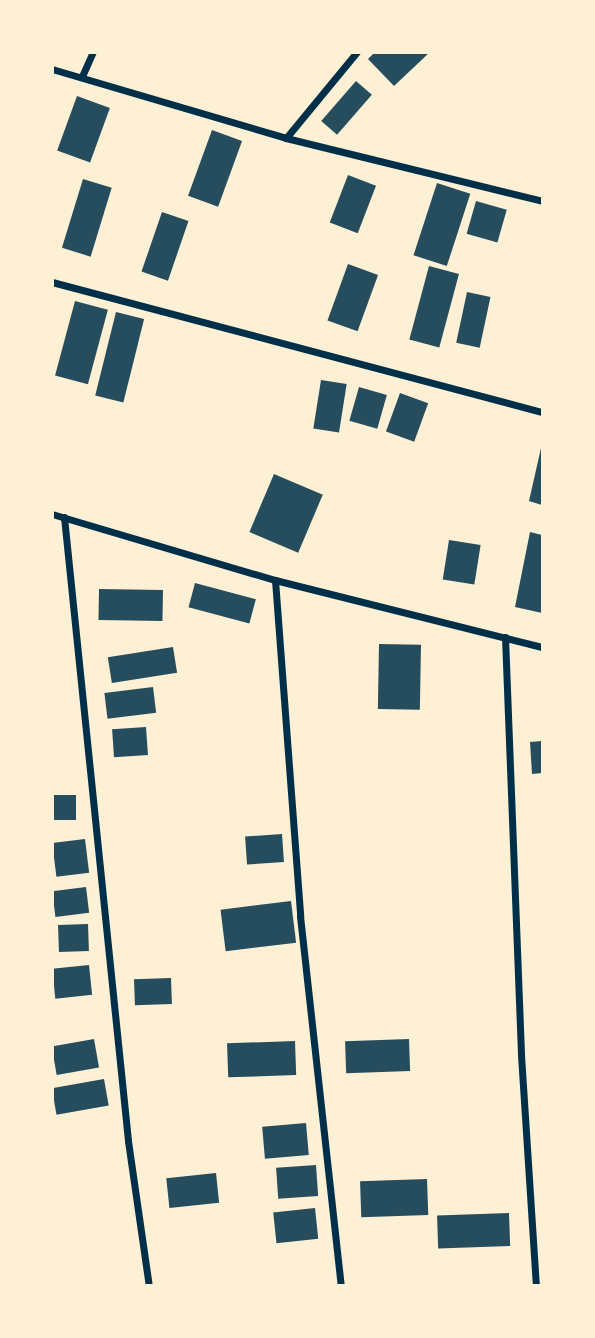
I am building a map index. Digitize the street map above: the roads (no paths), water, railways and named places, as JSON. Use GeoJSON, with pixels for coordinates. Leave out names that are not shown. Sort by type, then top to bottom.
{"type":"FeatureCollection","features":[{"type":"Feature","properties":{"kind":"street"},"geometry":{"type":"LineString","coordinates":[[83,74],[93,52]]}},
{"type":"Feature","properties":{"kind":"street"},"geometry":{"type":"LineString","coordinates":[[286,138],[357,52]]}},
{"type":"Feature","properties":{"kind":"street"},"geometry":{"type":"LineString","coordinates":[[52,69],[83,74],[286,138],[542,200]]}},
{"type":"Feature","properties":{"kind":"street"},"geometry":{"type":"LineString","coordinates":[[52,282],[542,412]]}},
{"type":"Feature","properties":{"kind":"street"},"geometry":{"type":"LineString","coordinates":[[52,514],[275,580],[542,647]]}},
{"type":"Feature","properties":{"kind":"street"},"geometry":{"type":"LineString","coordinates":[[64,517],[128,1141],[149,1286]]}},
{"type":"Feature","properties":{"kind":"street"},"geometry":{"type":"LineString","coordinates":[[275,580],[300,916],[341,1286]]}},
{"type":"Feature","properties":{"kind":"street"},"geometry":{"type":"LineString","coordinates":[[505,637],[520,1055],[537,1286]]}}]}
